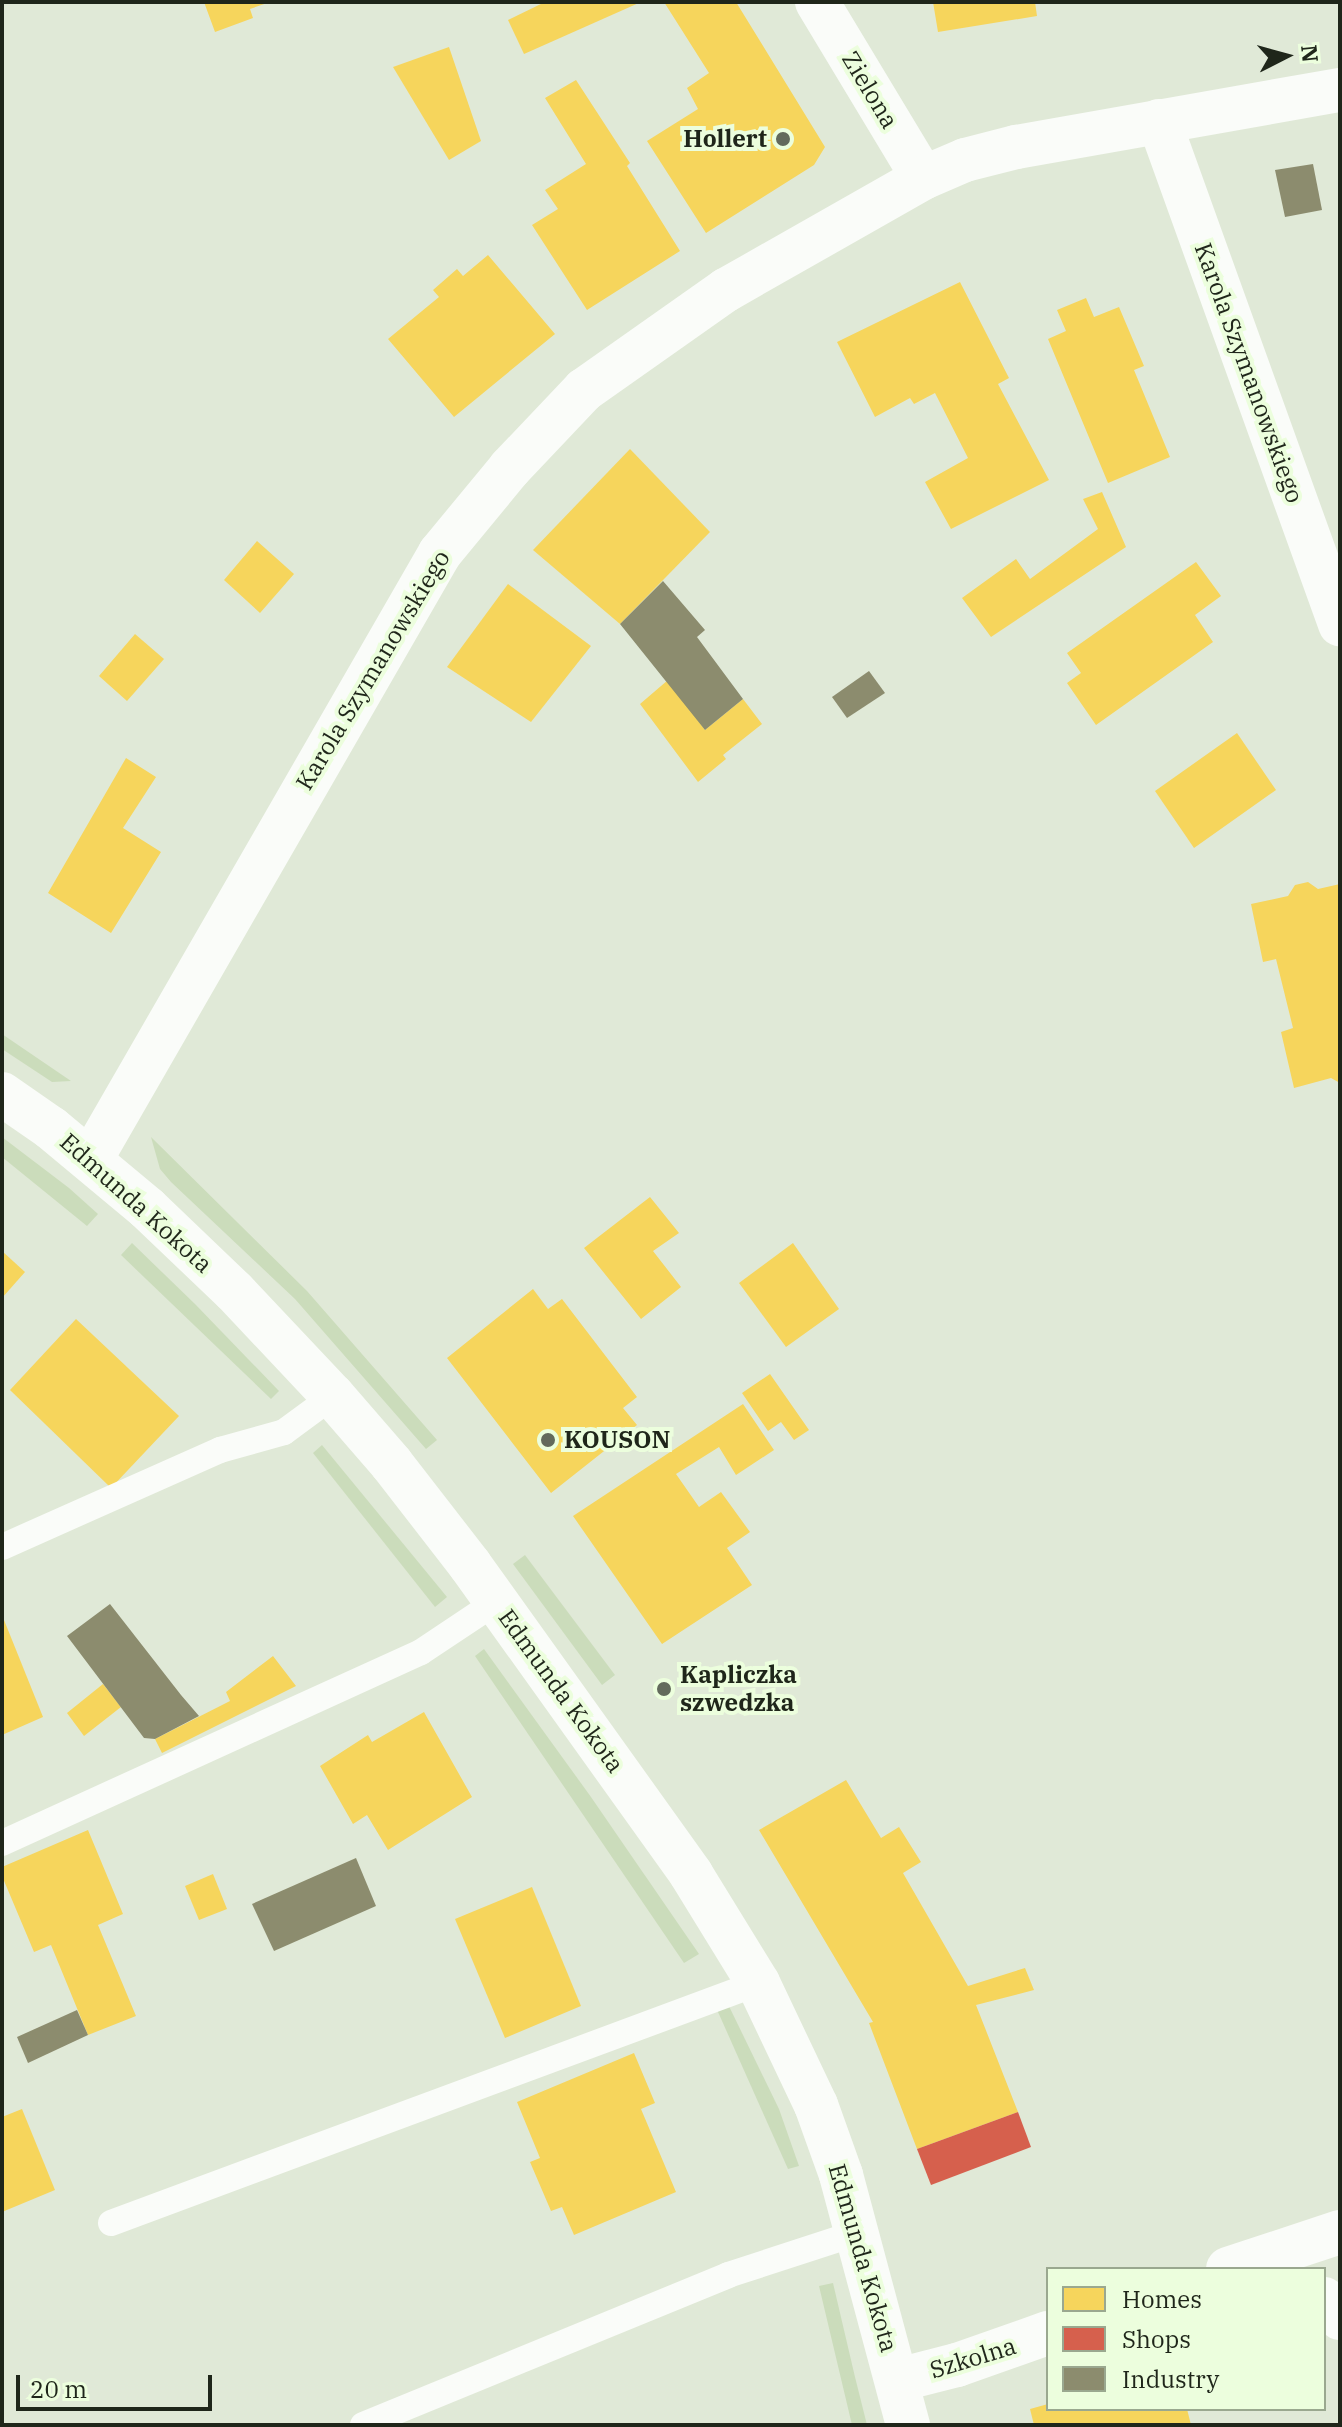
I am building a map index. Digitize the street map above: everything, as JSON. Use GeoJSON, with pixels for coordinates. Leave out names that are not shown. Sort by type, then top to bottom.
{"type":"FeatureCollection","features":[{"type":"Feature","properties":{"kind":"street","name":"Zielona"},"geometry":{"type":"LineString","coordinates":[[817,2],[923,178]]}},
{"type":"Feature","properties":{"kind":"street","name":"Karola Szymanowskiego"},"geometry":{"type":"LineString","coordinates":[[91,1159],[440,553],[510,468],[597,381],[726,290],[923,178],[965,160],[1016,147],[1340,90]]}},
{"type":"Feature","properties":{"kind":"street","name":"Karola Szymanowskiego"},"geometry":{"type":"LineString","coordinates":[[1159,121],[1340,624]]}},
{"type":"Feature","properties":{"kind":"street","name":"Edmunda Kokota"},"geometry":{"type":"LineString","coordinates":[[2,1094],[91,1159],[234,1291],[333,1396],[391,1463],[496,1602],[691,1874],[758,1983],[816,2105],[857,2233],[908,2425]]}},
{"type":"Feature","properties":{"kind":"street"},"geometry":{"type":"LineString","coordinates":[[1241,2267],[1291,2259],[1340,2232]]}},
{"type":"Feature","properties":{"kind":"street"},"geometry":{"type":"LineString","coordinates":[[1326,2301],[1340,2318]]}},
{"type":"Feature","properties":{"kind":"street","name":"Szkolna"},"geometry":{"type":"LineString","coordinates":[[898,2380],[957,2365],[1046,2334]]}},
{"type":"Feature","properties":{"kind":"lane"},"geometry":{"type":"LineString","coordinates":[[2,1547],[220,1450],[284,1432],[333,1396]]}},
{"type":"Feature","properties":{"kind":"lane"},"geometry":{"type":"LineString","coordinates":[[2,1843],[421,1652],[496,1602]]}},
{"type":"Feature","properties":{"kind":"lane"},"geometry":{"type":"LineString","coordinates":[[111,2223],[758,1983]]}},
{"type":"Feature","properties":{"kind":"lane"},"geometry":{"type":"LineString","coordinates":[[363,2425],[728,2275],[857,2233]]}},
{"type":"Feature","properties":{"kind":"green space"},"geometry":{"type":"Polygon","coordinates":[[[2,1034],[71,1081],[52,1082],[2,1049],[2,1034]]]}},
{"type":"Feature","properties":{"kind":"green space"},"geometry":{"type":"Polygon","coordinates":[[[2,1137],[98,1214],[87,1226],[2,1157],[2,1137]]]}},
{"type":"Feature","properties":{"kind":"green space"},"geometry":{"type":"Polygon","coordinates":[[[151,1137],[307,1291],[437,1440],[426,1449],[295,1299],[171,1182],[160,1169],[151,1137]]]}},
{"type":"Feature","properties":{"kind":"green space"},"geometry":{"type":"Polygon","coordinates":[[[132,1243],[279,1391],[271,1399],[121,1255],[132,1243]]]}},
{"type":"Feature","properties":{"kind":"green space"},"geometry":{"type":"Polygon","coordinates":[[[322,1445],[447,1597],[435,1607],[313,1453],[322,1445]]]}},
{"type":"Feature","properties":{"kind":"green space"},"geometry":{"type":"Polygon","coordinates":[[[525,1555],[615,1675],[602,1685],[513,1564],[525,1555]]]}},
{"type":"Feature","properties":{"kind":"green space"},"geometry":{"type":"Polygon","coordinates":[[[484,1649],[699,1954],[684,1963],[475,1656],[484,1649]]]}},
{"type":"Feature","properties":{"kind":"green space"},"geometry":{"type":"Polygon","coordinates":[[[725,1998],[779,2109],[799,2166],[788,2169],[714,2003],[725,1998]]]}},
{"type":"Feature","properties":{"kind":"green space"},"geometry":{"type":"Polygon","coordinates":[[[833,2283],[867,2425],[852,2425],[819,2286],[833,2283]]]}},
{"type":"Feature","properties":{"kind":"building: Homes"},"geometry":{"type":"Polygon","coordinates":[[[204,2],[270,2],[250,9],[253,18],[215,32],[204,2]]]}},
{"type":"Feature","properties":{"kind":"building: Homes"},"geometry":{"type":"Polygon","coordinates":[[[545,2],[641,2],[524,54],[508,20],[545,2]]]}},
{"type":"Feature","properties":{"kind":"building: Homes"},"geometry":{"type":"Polygon","coordinates":[[[664,2],[736,2],[825,147],[814,165],[706,233],[647,141],[698,109],[687,88],[709,73],[664,2]]]}},
{"type":"Feature","properties":{"kind":"building: Homes"},"geometry":{"type":"Polygon","coordinates":[[[933,2],[1035,2],[1037,16],[938,32],[933,2]]]}},
{"type":"Feature","properties":{"kind":"building: Homes"},"geometry":{"type":"Polygon","coordinates":[[[449,47],[481,141],[449,160],[393,67],[449,47]]]}},
{"type":"Feature","properties":{"kind":"building: Homes"},"geometry":{"type":"Polygon","coordinates":[[[576,80],[630,163],[627,166],[680,251],[587,310],[532,225],[558,209],[545,190],[586,164],[545,98],[576,80]]]}},
{"type":"Feature","properties":{"kind":"building: Homes"},"geometry":{"type":"Polygon","coordinates":[[[488,255],[555,334],[454,417],[388,339],[439,297],[433,290],[457,269],[463,276],[488,255]]]}},
{"type":"Feature","properties":{"kind":"building: Homes"},"geometry":{"type":"Polygon","coordinates":[[[960,282],[1009,378],[998,384],[1049,480],[951,529],[925,482],[968,458],[935,393],[914,404],[910,398],[875,417],[837,342],[960,282]]]}},
{"type":"Feature","properties":{"kind":"building: Homes"},"geometry":{"type":"Polygon","coordinates":[[[1086,298],[1094,317],[1119,307],[1144,366],[1134,370],[1170,457],[1108,483],[1048,339],[1066,331],[1057,310],[1086,298]]]}},
{"type":"Feature","properties":{"kind":"building: Homes"},"geometry":{"type":"Polygon","coordinates":[[[630,449],[710,532],[620,624],[533,550],[630,449]]]}},
{"type":"Feature","properties":{"kind":"building: Homes"},"geometry":{"type":"Polygon","coordinates":[[[1102,492],[1126,547],[991,637],[962,598],[1016,559],[1030,579],[1098,529],[1083,499],[1102,492]]]}},
{"type":"Feature","properties":{"kind":"building: Homes"},"geometry":{"type":"Polygon","coordinates":[[[257,541],[294,574],[260,613],[224,580],[257,541]]]}},
{"type":"Feature","properties":{"kind":"building: Homes"},"geometry":{"type":"Polygon","coordinates":[[[1196,562],[1221,596],[1195,615],[1213,642],[1096,725],[1067,683],[1081,673],[1067,653],[1196,562]]]}},
{"type":"Feature","properties":{"kind":"building: Homes"},"geometry":{"type":"Polygon","coordinates":[[[508,584],[591,646],[531,722],[447,667],[508,584]]]}},
{"type":"Feature","properties":{"kind":"building: Homes"},"geometry":{"type":"Polygon","coordinates":[[[135,634],[164,659],[127,701],[99,676],[135,634]]]}},
{"type":"Feature","properties":{"kind":"building: Homes"},"geometry":{"type":"Polygon","coordinates":[[[668,680],[705,730],[743,699],[762,724],[723,755],[726,759],[698,782],[640,704],[668,680]]]}},
{"type":"Feature","properties":{"kind":"building: Homes"},"geometry":{"type":"Polygon","coordinates":[[[1237,733],[1276,790],[1194,848],[1155,791],[1237,733]]]}},
{"type":"Feature","properties":{"kind":"building: Homes"},"geometry":{"type":"Polygon","coordinates":[[[126,758],[156,777],[123,828],[161,852],[111,933],[48,893],[126,758]]]}},
{"type":"Feature","properties":{"kind":"building: Homes"},"geometry":{"type":"Polygon","coordinates":[[[1308,882],[1318,889],[1340,884],[1340,1083],[1331,1078],[1294,1088],[1281,1032],[1293,1028],[1276,959],[1263,962],[1251,904],[1288,896],[1295,885],[1308,882]]]}},
{"type":"Feature","properties":{"kind":"building: Homes"},"geometry":{"type":"Polygon","coordinates":[[[650,1197],[679,1233],[653,1251],[681,1287],[641,1319],[584,1248],[650,1197]]]}},
{"type":"Feature","properties":{"kind":"building: Homes"},"geometry":{"type":"Polygon","coordinates":[[[793,1243],[839,1309],[786,1347],[739,1283],[793,1243]]]}},
{"type":"Feature","properties":{"kind":"building: Homes"},"geometry":{"type":"Polygon","coordinates":[[[2,1251],[25,1272],[2,1298],[2,1251]]]}},
{"type":"Feature","properties":{"kind":"building: Homes"},"geometry":{"type":"Polygon","coordinates":[[[533,1289],[548,1309],[562,1299],[637,1397],[623,1408],[637,1425],[551,1493],[447,1358],[533,1289]]]}},
{"type":"Feature","properties":{"kind":"building: Homes"},"geometry":{"type":"Polygon","coordinates":[[[76,1319],[179,1416],[111,1488],[10,1390],[76,1319]]]}},
{"type":"Feature","properties":{"kind":"building: Homes"},"geometry":{"type":"Polygon","coordinates":[[[770,1374],[809,1430],[794,1440],[781,1422],[768,1431],[742,1393],[770,1374]]]}},
{"type":"Feature","properties":{"kind":"building: Homes"},"geometry":{"type":"Polygon","coordinates":[[[743,1404],[774,1450],[736,1475],[719,1447],[676,1474],[699,1507],[721,1492],[750,1532],[727,1548],[752,1585],[662,1644],[573,1516],[743,1404]]]}},
{"type":"Feature","properties":{"kind":"building: Homes"},"geometry":{"type":"Polygon","coordinates":[[[2,1615],[43,1717],[2,1735],[2,1615]]]}},
{"type":"Feature","properties":{"kind":"building: Homes"},"geometry":{"type":"Polygon","coordinates":[[[273,1656],[296,1686],[162,1753],[155,1739],[230,1701],[226,1692],[273,1656]]]}},
{"type":"Feature","properties":{"kind":"building: Homes"},"geometry":{"type":"Polygon","coordinates":[[[103,1684],[121,1707],[84,1736],[67,1713],[103,1684]]]}},
{"type":"Feature","properties":{"kind":"building: Homes"},"geometry":{"type":"Polygon","coordinates":[[[424,1712],[472,1797],[388,1850],[367,1815],[353,1824],[320,1766],[368,1735],[372,1742],[424,1712]]]}},
{"type":"Feature","properties":{"kind":"building: Homes"},"geometry":{"type":"Polygon","coordinates":[[[846,1780],[881,1838],[899,1827],[921,1862],[903,1873],[968,1986],[1025,1968],[1034,1990],[976,2005],[1018,2112],[917,2149],[869,2023],[873,2022],[759,1830],[846,1780]]]}},
{"type":"Feature","properties":{"kind":"building: Homes"},"geometry":{"type":"Polygon","coordinates":[[[88,1830],[123,1914],[98,1925],[136,2016],[88,2035],[51,1945],[34,1952],[2,1876],[2,1867],[88,1830]]]}},
{"type":"Feature","properties":{"kind":"building: Homes"},"geometry":{"type":"Polygon","coordinates":[[[213,1874],[227,1909],[199,1920],[185,1886],[213,1874]]]}},
{"type":"Feature","properties":{"kind":"building: Homes"},"geometry":{"type":"Polygon","coordinates":[[[532,1887],[581,2006],[505,2038],[455,1919],[532,1887]]]}},
{"type":"Feature","properties":{"kind":"building: Homes"},"geometry":{"type":"Polygon","coordinates":[[[634,2053],[655,2103],[641,2109],[676,2192],[574,2235],[562,2207],[551,2211],[530,2162],[540,2158],[517,2102],[634,2053]]]}},
{"type":"Feature","properties":{"kind":"building: Homes"},"geometry":{"type":"Polygon","coordinates":[[[22,2109],[55,2190],[2,2212],[2,2117],[22,2109]]]}},
{"type":"Feature","properties":{"kind":"building: Homes"},"geometry":{"type":"Polygon","coordinates":[[[1046,2405],[1046,2411],[1188,2411],[1191,2425],[1034,2425],[1030,2409],[1046,2405]]]}},
{"type":"Feature","properties":{"kind":"building: Shops"},"geometry":{"type":"Polygon","coordinates":[[[1018,2112],[1031,2147],[931,2185],[917,2149],[1018,2112]]]}},
{"type":"Feature","properties":{"kind":"building: Industry"},"geometry":{"type":"Polygon","coordinates":[[[1313,164],[1322,210],[1285,217],[1275,170],[1313,164]]]}},
{"type":"Feature","properties":{"kind":"building: Industry"},"geometry":{"type":"Polygon","coordinates":[[[663,581],[705,630],[697,637],[743,699],[705,730],[620,624],[663,581]]]}},
{"type":"Feature","properties":{"kind":"building: Industry"},"geometry":{"type":"Polygon","coordinates":[[[869,671],[885,693],[847,718],[832,697],[869,671]]]}},
{"type":"Feature","properties":{"kind":"building: Industry"},"geometry":{"type":"Polygon","coordinates":[[[110,1604],[199,1716],[155,1739],[144,1738],[67,1636],[110,1604]]]}},
{"type":"Feature","properties":{"kind":"building: Industry"},"geometry":{"type":"Polygon","coordinates":[[[356,1858],[376,1906],[274,1951],[252,1904],[356,1858]]]}},
{"type":"Feature","properties":{"kind":"building: Industry"},"geometry":{"type":"Polygon","coordinates":[[[77,2010],[88,2035],[28,2063],[17,2037],[77,2010]]]}},
{"type":"Feature","properties":{"kind":"place","name":"Hollert"},"geometry":{"type":"Point","coordinates":[783,139]}},
{"type":"Feature","properties":{"kind":"place","name":"KOUSON"},"geometry":{"type":"Point","coordinates":[548,1440]}},
{"type":"Feature","properties":{"kind":"place","name":"Kapliczka szwedzka"},"geometry":{"type":"Point","coordinates":[664,1689]}}]}
